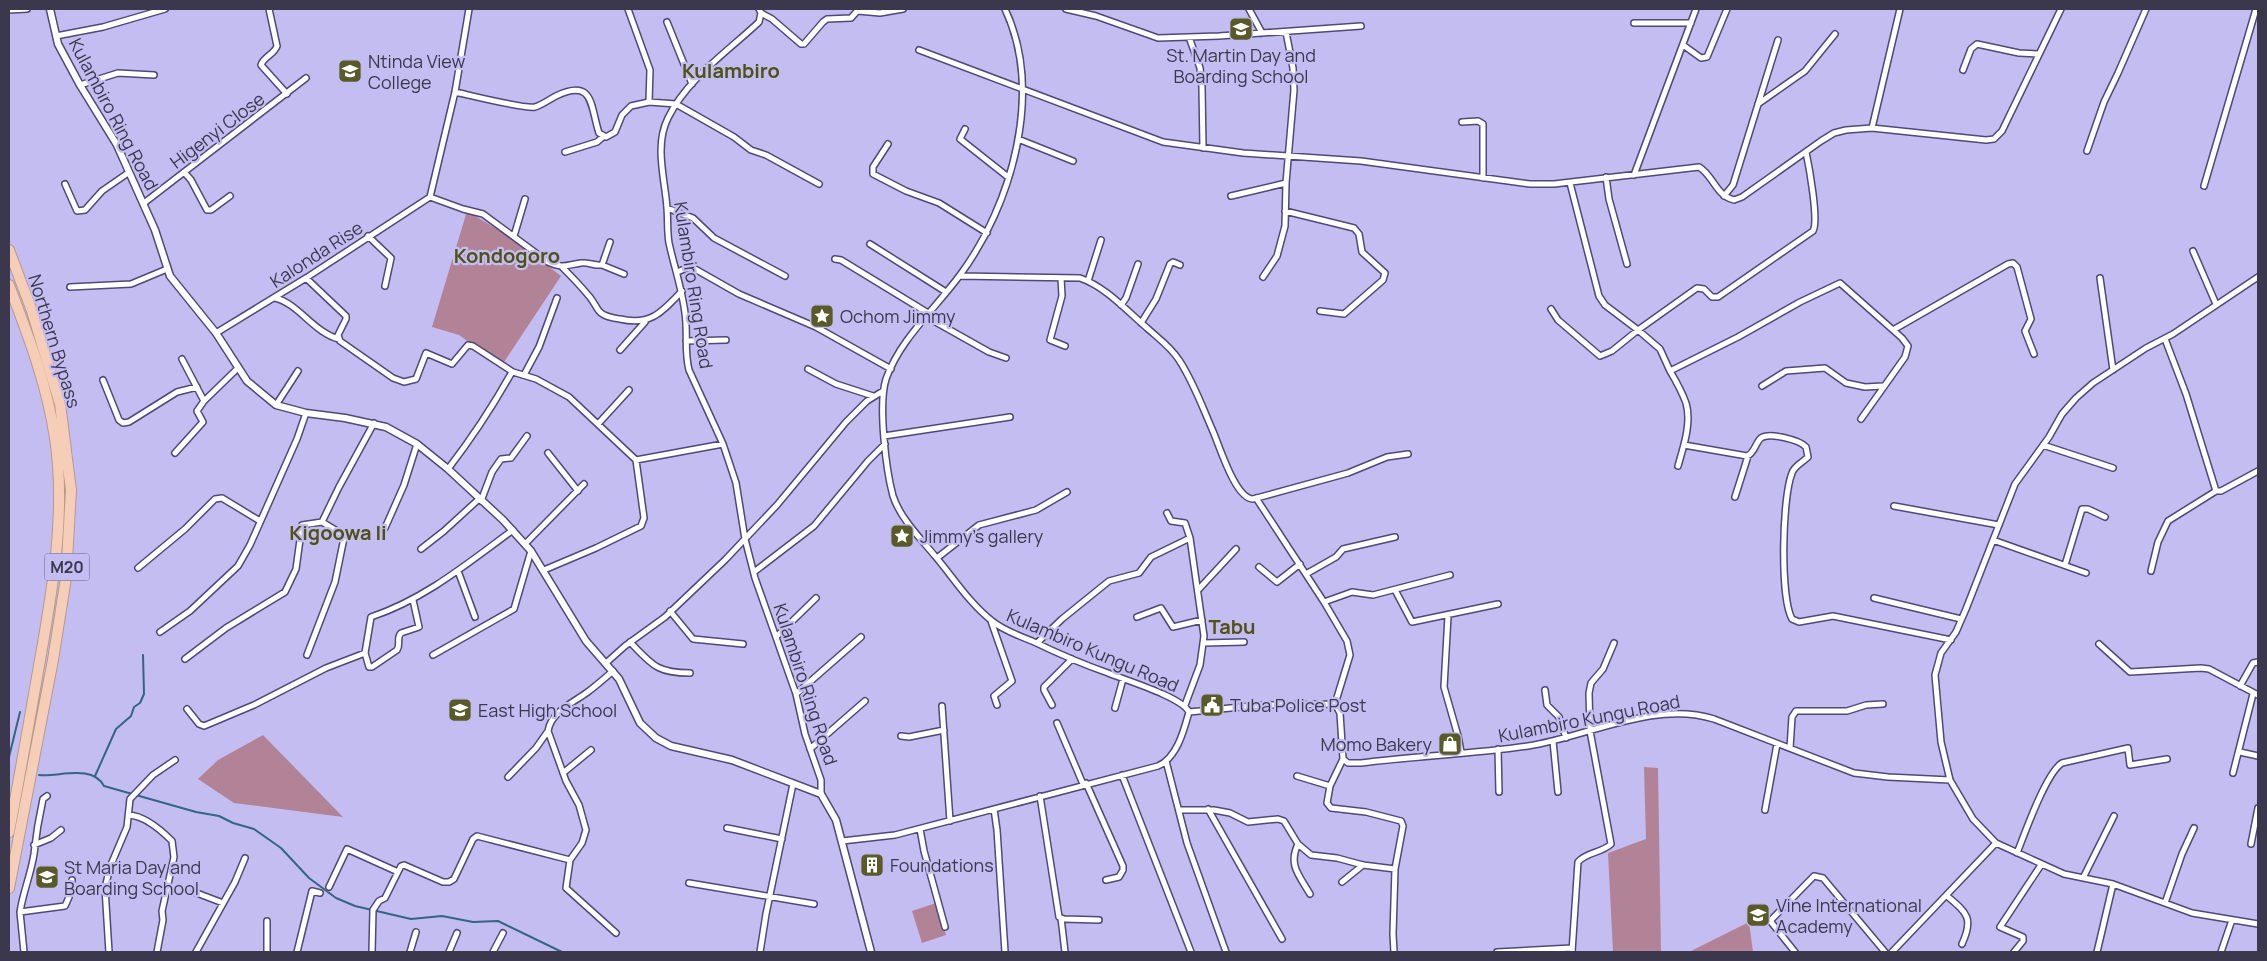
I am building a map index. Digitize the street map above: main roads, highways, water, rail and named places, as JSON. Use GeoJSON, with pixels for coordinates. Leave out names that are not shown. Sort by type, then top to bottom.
{"type":"FeatureCollection","features":[{"type":"Feature","properties":{"kind":"highway","name":"Northern Bypass"},"geometry":{"type":"LineString","coordinates":[[9,250],[32,311],[60,404],[71,490],[66,578],[53,660],[9,888]]}},
{"type":"Feature","properties":{"kind":"highway","name":"Northern Bypass"},"geometry":{"type":"LineString","coordinates":[[9,285],[31,343],[48,401],[58,468],[59,497],[54,574],[9,832]]}},
{"type":"Feature","properties":{"kind":"waterway"},"geometry":{"type":"LineString","coordinates":[[95,776],[116,729],[131,716],[134,707],[140,703],[144,694],[143,655]]}},
{"type":"Feature","properties":{"kind":"waterway"},"geometry":{"type":"LineString","coordinates":[[9,757],[20,712]]}},
{"type":"Feature","properties":{"kind":"waterway"},"geometry":{"type":"LineString","coordinates":[[39,775],[74,773],[92,775],[99,779],[104,786],[196,812],[219,816],[233,823],[254,829],[281,848],[309,878],[336,898],[355,906],[411,919],[442,916],[473,922],[498,921],[562,952]]}},
{"type":"Feature","properties":{"kind":"place","name":"St. Martin Day and Boarding School"},"geometry":{"type":"Point","coordinates":[1241,29]}},
{"type":"Feature","properties":{"kind":"place","name":"Ntinda View College"},"geometry":{"type":"Point","coordinates":[350,71]}},
{"type":"Feature","properties":{"kind":"place","name":"Ochom Jimmy"},"geometry":{"type":"Point","coordinates":[822,316]}},
{"type":"Feature","properties":{"kind":"place","name":"Jimmy's gallery"},"geometry":{"type":"Point","coordinates":[902,536]}},
{"type":"Feature","properties":{"kind":"place","name":"Tuba Police Post"},"geometry":{"type":"Point","coordinates":[1212,705]}},
{"type":"Feature","properties":{"kind":"place","name":"East High School"},"geometry":{"type":"Point","coordinates":[460,710]}},
{"type":"Feature","properties":{"kind":"place","name":"Momo Bakery"},"geometry":{"type":"Point","coordinates":[1450,744]}},
{"type":"Feature","properties":{"kind":"place","name":"Foundations"},"geometry":{"type":"Point","coordinates":[872,865]}},
{"type":"Feature","properties":{"kind":"place","name":"St Maria Day and Boarding School"},"geometry":{"type":"Point","coordinates":[47,877]}},
{"type":"Feature","properties":{"kind":"place","name":"Vine International Academy"},"geometry":{"type":"Point","coordinates":[1758,915]}},
{"type":"Feature","properties":{"kind":"district","name":"Kulambiro"},"geometry":{"type":"Point","coordinates":[731,70]}},
{"type":"Feature","properties":{"kind":"district","name":"Kondogoro"},"geometry":{"type":"Point","coordinates":[507,255]}},
{"type":"Feature","properties":{"kind":"district","name":"Kigoowa Ii"},"geometry":{"type":"Point","coordinates":[338,532]}},
{"type":"Feature","properties":{"kind":"district","name":"Tabu"},"geometry":{"type":"Point","coordinates":[1232,626]}}]}
